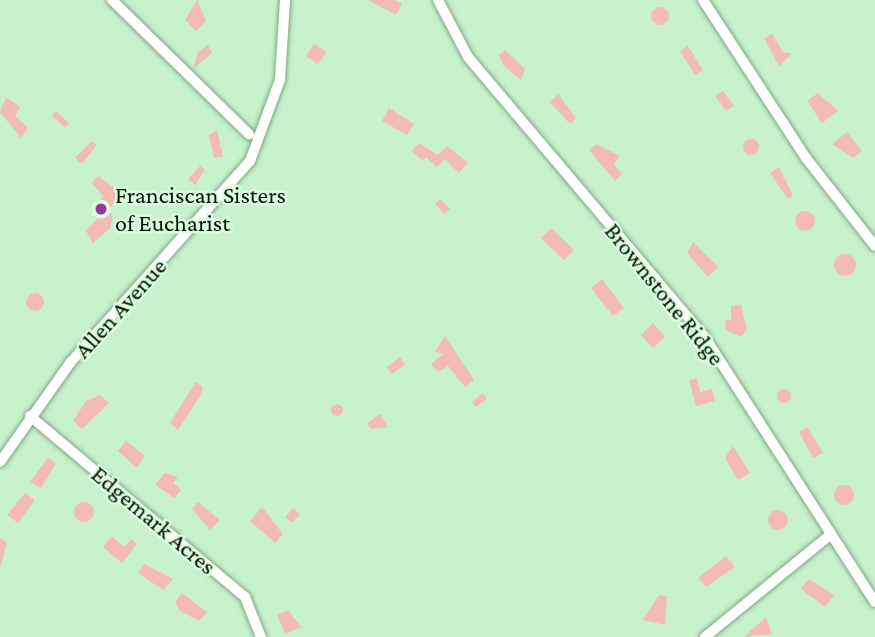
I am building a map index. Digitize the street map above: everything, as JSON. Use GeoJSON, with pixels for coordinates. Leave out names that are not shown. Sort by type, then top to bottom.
{"type":"FeatureCollection","features":[{"type":"Feature","properties":{"kind":"street"},"geometry":{"type":"LineString","coordinates":[[112,0],[249,134],[256,150]]}},
{"type":"Feature","properties":{"kind":"street","name":"Allen Avenue"},"geometry":{"type":"LineString","coordinates":[[0,462],[30,416],[256,150],[264,133],[285,58],[285,0]]}},
{"type":"Feature","properties":{"kind":"street","name":"Brownstone Ridge"},"geometry":{"type":"LineString","coordinates":[[438,0],[468,57],[704,336],[875,602]]}},
{"type":"Feature","properties":{"kind":"street"},"geometry":{"type":"LineString","coordinates":[[703,0],[806,158],[875,246]]}},
{"type":"Feature","properties":{"kind":"street"},"geometry":{"type":"LineString","coordinates":[[249,134],[264,133]]}},
{"type":"Feature","properties":{"kind":"street","name":"Edgemark Acres"},"geometry":{"type":"LineString","coordinates":[[30,416],[245,597],[261,637]]}},
{"type":"Feature","properties":{"kind":"street"},"geometry":{"type":"LineString","coordinates":[[705,637],[830,534]]}},
{"type":"Feature","properties":{"kind":"building"},"geometry":{"type":"Polygon","coordinates":[[[197,0],[206,21],[196,31],[185,20],[197,0]]]}},
{"type":"Feature","properties":{"kind":"building"},"geometry":{"type":"Polygon","coordinates":[[[368,0],[395,0],[402,4],[396,15],[368,0]]]}},
{"type":"Feature","properties":{"kind":"building"},"geometry":{"type":"Polygon","coordinates":[[[660,7],[666,10],[669,16],[666,22],[660,25],[654,22],[651,16],[654,10],[660,7]]]}},
{"type":"Feature","properties":{"kind":"building"},"geometry":{"type":"Polygon","coordinates":[[[772,34],[783,52],[792,54],[779,66],[764,38],[772,34]]]}},
{"type":"Feature","properties":{"kind":"building"},"geometry":{"type":"Polygon","coordinates":[[[314,44],[327,52],[318,64],[306,56],[314,44]]]}},
{"type":"Feature","properties":{"kind":"building"},"geometry":{"type":"Polygon","coordinates":[[[208,45],[212,53],[193,69],[198,52],[208,45]]]}},
{"type":"Feature","properties":{"kind":"building"},"geometry":{"type":"Polygon","coordinates":[[[688,46],[703,70],[695,75],[680,51],[688,46]]]}},
{"type":"Feature","properties":{"kind":"building"},"geometry":{"type":"Polygon","coordinates":[[[505,50],[525,69],[521,80],[503,65],[499,55],[505,50]]]}},
{"type":"Feature","properties":{"kind":"building"},"geometry":{"type":"Polygon","coordinates":[[[723,91],[734,106],[726,111],[715,96],[723,91]]]}},
{"type":"Feature","properties":{"kind":"building"},"geometry":{"type":"Polygon","coordinates":[[[818,93],[838,111],[822,123],[807,101],[818,93]]]}},
{"type":"Feature","properties":{"kind":"building"},"geometry":{"type":"Polygon","coordinates":[[[558,94],[576,118],[570,124],[550,102],[558,94]]]}},
{"type":"Feature","properties":{"kind":"building"},"geometry":{"type":"Polygon","coordinates":[[[6,97],[20,107],[15,116],[28,128],[21,138],[0,112],[6,97]]]}},
{"type":"Feature","properties":{"kind":"building"},"geometry":{"type":"Polygon","coordinates":[[[389,108],[414,124],[407,135],[382,121],[389,108]]]}},
{"type":"Feature","properties":{"kind":"building"},"geometry":{"type":"Polygon","coordinates":[[[56,111],[69,123],[65,128],[52,116],[56,111]]]}},
{"type":"Feature","properties":{"kind":"building"},"geometry":{"type":"Polygon","coordinates":[[[217,130],[223,157],[214,158],[209,135],[217,130]]]}},
{"type":"Feature","properties":{"kind":"building"},"geometry":{"type":"Polygon","coordinates":[[[847,132],[862,151],[853,158],[832,144],[847,132]]]}},
{"type":"Feature","properties":{"kind":"building"},"geometry":{"type":"Polygon","coordinates":[[[751,139],[759,147],[751,155],[743,147],[751,139]]]}},
{"type":"Feature","properties":{"kind":"building"},"geometry":{"type":"Polygon","coordinates":[[[92,141],[97,145],[82,164],[75,158],[92,141]]]}},
{"type":"Feature","properties":{"kind":"building"},"geometry":{"type":"Polygon","coordinates":[[[419,143],[438,155],[447,146],[468,163],[459,173],[445,159],[437,167],[426,157],[423,161],[412,151],[419,143]]]}},
{"type":"Feature","properties":{"kind":"building"},"geometry":{"type":"Polygon","coordinates":[[[596,144],[620,156],[614,164],[622,174],[615,181],[589,150],[596,144]]]}},
{"type":"Feature","properties":{"kind":"building"},"geometry":{"type":"Polygon","coordinates":[[[200,166],[205,170],[195,185],[188,179],[200,166]]]}},
{"type":"Feature","properties":{"kind":"building"},"geometry":{"type":"Polygon","coordinates":[[[779,167],[793,195],[788,199],[770,173],[779,167]]]}},
{"type":"Feature","properties":{"kind":"building","name":"Franciscan Sisters of Eucharist"},"geometry":{"type":"Polygon","coordinates":[[[98,176],[123,194],[107,210],[113,216],[110,228],[93,243],[86,231],[100,216],[93,209],[103,196],[92,183],[98,176]]]}},
{"type":"Feature","properties":{"kind":"building"},"geometry":{"type":"Polygon","coordinates":[[[440,199],[450,209],[444,214],[435,204],[440,199]]]}},
{"type":"Feature","properties":{"kind":"building"},"geometry":{"type":"Polygon","coordinates":[[[801,211],[809,211],[815,221],[809,231],[801,231],[795,225],[795,217],[801,211]]]}},
{"type":"Feature","properties":{"kind":"building"},"geometry":{"type":"Polygon","coordinates":[[[551,228],[574,250],[564,260],[541,238],[551,228]]]}},
{"type":"Feature","properties":{"kind":"building"},"geometry":{"type":"Polygon","coordinates":[[[693,242],[718,267],[708,277],[687,253],[693,242]]]}},
{"type":"Feature","properties":{"kind":"building"},"geometry":{"type":"Polygon","coordinates":[[[845,254],[855,261],[856,265],[849,275],[845,276],[835,269],[834,265],[841,255],[845,254]]]}},
{"type":"Feature","properties":{"kind":"building"},"geometry":{"type":"Polygon","coordinates":[[[602,279],[624,308],[613,316],[591,288],[602,279]]]}},
{"type":"Feature","properties":{"kind":"building"},"geometry":{"type":"Polygon","coordinates":[[[35,293],[41,296],[44,302],[41,308],[35,311],[29,308],[26,302],[29,296],[35,293]]]}},
{"type":"Feature","properties":{"kind":"building"},"geometry":{"type":"Polygon","coordinates":[[[741,305],[747,329],[741,337],[726,330],[725,320],[731,320],[731,306],[741,305]]]}},
{"type":"Feature","properties":{"kind":"building"},"geometry":{"type":"Polygon","coordinates":[[[653,323],[665,337],[653,348],[641,335],[653,323]]]}},
{"type":"Feature","properties":{"kind":"building"},"geometry":{"type":"Polygon","coordinates":[[[445,336],[474,380],[465,387],[448,366],[438,372],[431,364],[443,354],[435,352],[445,336]]]}},
{"type":"Feature","properties":{"kind":"building"},"geometry":{"type":"Polygon","coordinates":[[[400,357],[405,365],[392,374],[387,367],[400,357]]]}},
{"type":"Feature","properties":{"kind":"building"},"geometry":{"type":"Polygon","coordinates":[[[697,378],[700,392],[712,389],[715,401],[696,406],[689,380],[697,378]]]}},
{"type":"Feature","properties":{"kind":"building"},"geometry":{"type":"Polygon","coordinates":[[[196,382],[203,387],[200,396],[178,430],[170,423],[196,382]]]}},
{"type":"Feature","properties":{"kind":"building"},"geometry":{"type":"Polygon","coordinates":[[[781,389],[787,389],[791,396],[787,403],[781,403],[777,399],[777,393],[781,389]]]}},
{"type":"Feature","properties":{"kind":"building"},"geometry":{"type":"Polygon","coordinates":[[[483,393],[487,399],[476,407],[472,402],[483,393]]]}},
{"type":"Feature","properties":{"kind":"building"},"geometry":{"type":"Polygon","coordinates":[[[100,395],[109,403],[82,429],[73,421],[86,401],[100,395]]]}},
{"type":"Feature","properties":{"kind":"building"},"geometry":{"type":"Polygon","coordinates":[[[337,404],[343,410],[337,416],[331,410],[337,404]]]}},
{"type":"Feature","properties":{"kind":"building"},"geometry":{"type":"Polygon","coordinates":[[[380,414],[388,427],[371,429],[367,423],[380,414]]]}},
{"type":"Feature","properties":{"kind":"building"},"geometry":{"type":"Polygon","coordinates":[[[807,427],[823,453],[813,458],[799,432],[807,427]]]}},
{"type":"Feature","properties":{"kind":"building"},"geometry":{"type":"Polygon","coordinates":[[[126,441],[145,456],[137,468],[118,451],[126,441]]]}},
{"type":"Feature","properties":{"kind":"building"},"geometry":{"type":"Polygon","coordinates":[[[733,446],[750,473],[738,480],[725,458],[733,446]]]}},
{"type":"Feature","properties":{"kind":"building"},"geometry":{"type":"Polygon","coordinates":[[[48,458],[56,463],[41,488],[30,482],[48,458]]]}},
{"type":"Feature","properties":{"kind":"building"},"geometry":{"type":"Polygon","coordinates":[[[165,473],[178,477],[173,483],[181,490],[174,498],[155,485],[165,473]]]}},
{"type":"Feature","properties":{"kind":"building"},"geometry":{"type":"Polygon","coordinates":[[[844,485],[851,488],[854,495],[851,502],[844,505],[837,502],[834,495],[837,488],[844,485]]]}},
{"type":"Feature","properties":{"kind":"building"},"geometry":{"type":"Polygon","coordinates":[[[25,493],[35,500],[18,523],[7,515],[25,493]]]}},
{"type":"Feature","properties":{"kind":"building"},"geometry":{"type":"Polygon","coordinates":[[[84,502],[91,505],[94,512],[91,519],[84,522],[77,519],[74,512],[77,505],[84,502]]]}},
{"type":"Feature","properties":{"kind":"building"},"geometry":{"type":"Polygon","coordinates":[[[198,502],[220,520],[210,530],[192,509],[198,502]]]}},
{"type":"Feature","properties":{"kind":"building"},"geometry":{"type":"Polygon","coordinates":[[[262,507],[283,534],[275,543],[250,521],[262,507]]]}},
{"type":"Feature","properties":{"kind":"building"},"geometry":{"type":"Polygon","coordinates":[[[293,508],[300,514],[292,523],[285,517],[293,508]]]}},
{"type":"Feature","properties":{"kind":"building"},"geometry":{"type":"Polygon","coordinates":[[[778,510],[785,513],[788,520],[785,527],[778,530],[771,527],[768,520],[771,513],[778,510]]]}},
{"type":"Feature","properties":{"kind":"building"},"geometry":{"type":"Polygon","coordinates":[[[112,536],[124,547],[131,539],[137,544],[122,563],[103,547],[112,536]]]}},
{"type":"Feature","properties":{"kind":"building"},"geometry":{"type":"Polygon","coordinates":[[[0,538],[7,542],[0,569],[0,538]]]}},
{"type":"Feature","properties":{"kind":"building"},"geometry":{"type":"Polygon","coordinates":[[[726,556],[735,567],[706,587],[698,578],[726,556]]]}},
{"type":"Feature","properties":{"kind":"building"},"geometry":{"type":"Polygon","coordinates":[[[144,564],[173,579],[163,590],[138,573],[144,564]]]}},
{"type":"Feature","properties":{"kind":"building"},"geometry":{"type":"Polygon","coordinates":[[[809,579],[834,595],[825,607],[801,589],[809,579]]]}},
{"type":"Feature","properties":{"kind":"building"},"geometry":{"type":"Polygon","coordinates":[[[182,593],[207,612],[199,621],[180,611],[175,602],[182,593]]]}},
{"type":"Feature","properties":{"kind":"building"},"geometry":{"type":"Polygon","coordinates":[[[659,595],[667,596],[665,625],[643,620],[659,595]]]}},
{"type":"Feature","properties":{"kind":"building"},"geometry":{"type":"Polygon","coordinates":[[[288,610],[301,627],[285,634],[277,615],[288,610]]]}},
{"type":"Feature","properties":{"kind":"building"},"geometry":{"type":"Polygon","coordinates":[[[766,617],[772,634],[744,637],[766,617]]]}},
{"type":"Feature","properties":{"kind":"place","name":"Franciscan Sisters of Eucharist"},"geometry":{"type":"Point","coordinates":[101,209]}}]}
